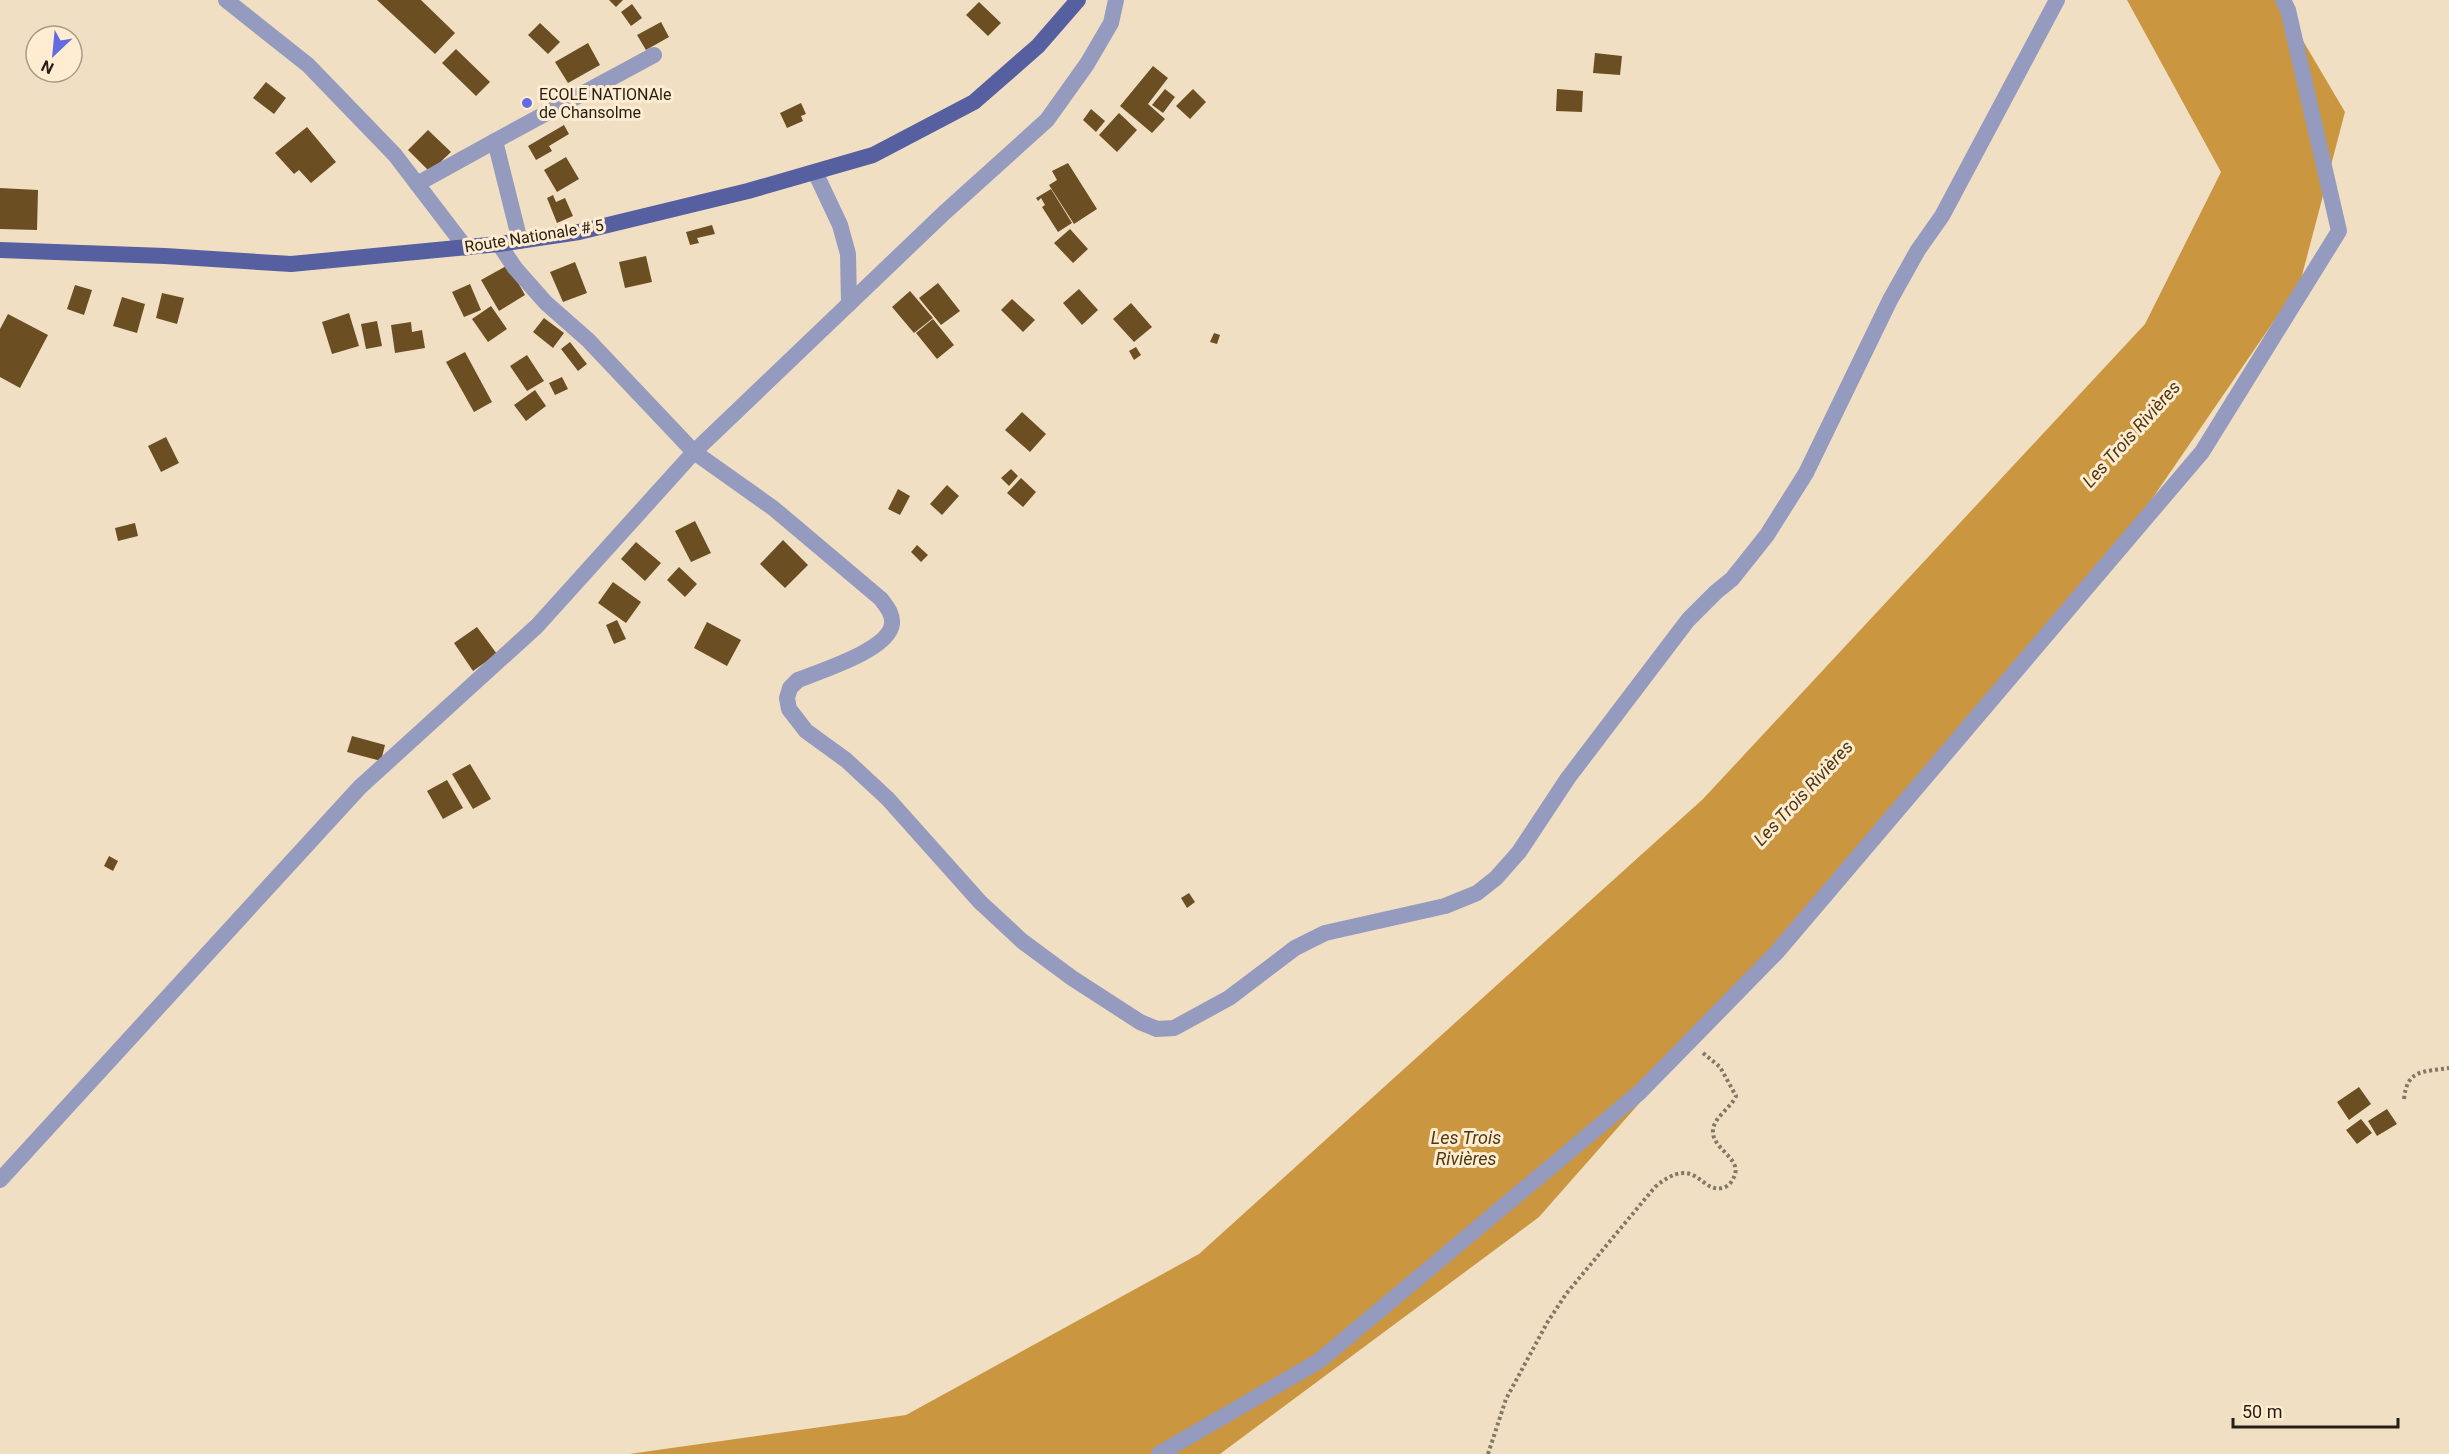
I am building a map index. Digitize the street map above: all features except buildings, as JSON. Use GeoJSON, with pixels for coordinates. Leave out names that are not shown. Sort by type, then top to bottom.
{"type":"FeatureCollection","features":[{"type":"Feature","properties":{"kind":"main road","name":"Route Nationale # 5"},"geometry":{"type":"LineString","coordinates":[[0,250],[165,256],[291,264],[466,248],[579,232],[748,191],[873,155],[974,102],[1038,46],[1078,0]]}},
{"type":"Feature","properties":{"kind":"street"},"geometry":{"type":"LineString","coordinates":[[226,0],[308,64],[395,155],[466,248]]}},
{"type":"Feature","properties":{"kind":"street"},"geometry":{"type":"LineString","coordinates":[[0,1180],[360,787],[537,626],[694,452],[1047,120],[1087,64],[1111,23],[1116,0]]}},
{"type":"Feature","properties":{"kind":"street"},"geometry":{"type":"LineString","coordinates":[[499,244],[515,268],[546,303],[588,340],[694,452],[773,508],[881,599],[891,612],[892,626],[885,638],[873,648],[798,680],[790,687],[787,698],[789,710],[806,731],[846,760],[888,799],[980,902],[1022,941],[1072,978],[1140,1022],[1157,1029],[1174,1028],[1229,998],[1294,948],[1325,933],[1445,906],[1477,893],[1496,878],[1519,852],[1568,778],[1688,620],[1732,579],[1767,536],[1806,473],[1890,300],[1918,250],[1942,216],[2057,0]]}},
{"type":"Feature","properties":{"kind":"street"},"geometry":{"type":"LineString","coordinates":[[1160,1454],[1319,1361],[1640,1092],[1776,952],[2202,452],[2339,231],[2288,10],[2283,0]]}},
{"type":"Feature","properties":{"kind":"street"},"geometry":{"type":"LineString","coordinates":[[417,184],[654,55]]}},
{"type":"Feature","properties":{"kind":"street"},"geometry":{"type":"LineString","coordinates":[[495,141],[520,241]]}},
{"type":"Feature","properties":{"kind":"street"},"geometry":{"type":"LineString","coordinates":[[815,172],[840,225],[848,254],[849,304]]}},
{"type":"Feature","properties":{"kind":"path"},"geometry":{"type":"LineString","coordinates":[[1488,1454],[1506,1399],[1547,1323],[1566,1294],[1654,1187],[1668,1176],[1678,1172],[1688,1173],[1719,1188],[1726,1187],[1733,1181],[1737,1171],[1714,1138],[1713,1129],[1716,1121],[1732,1106],[1736,1096],[1720,1067],[1689,1041]]}},
{"type":"Feature","properties":{"kind":"path"},"geometry":{"type":"LineString","coordinates":[[2404,1099],[2405,1085],[2410,1077],[2420,1072],[2449,1068]]}},
{"type":"Feature","properties":{"kind":"water","name":"Les Trois Rivières"},"geometry":{"type":"Polygon","coordinates":[[[2127,0],[2279,0],[2345,112],[2300,283],[2082,601],[1539,1217],[1220,1454],[629,1454],[906,1415],[1199,1254],[1703,799],[2145,324],[2221,172],[2127,0]]]}},
{"type":"Feature","properties":{"kind":"place","name":"ECOLE NATIONAle de Chansolme"},"geometry":{"type":"Point","coordinates":[527,103]}}]}
